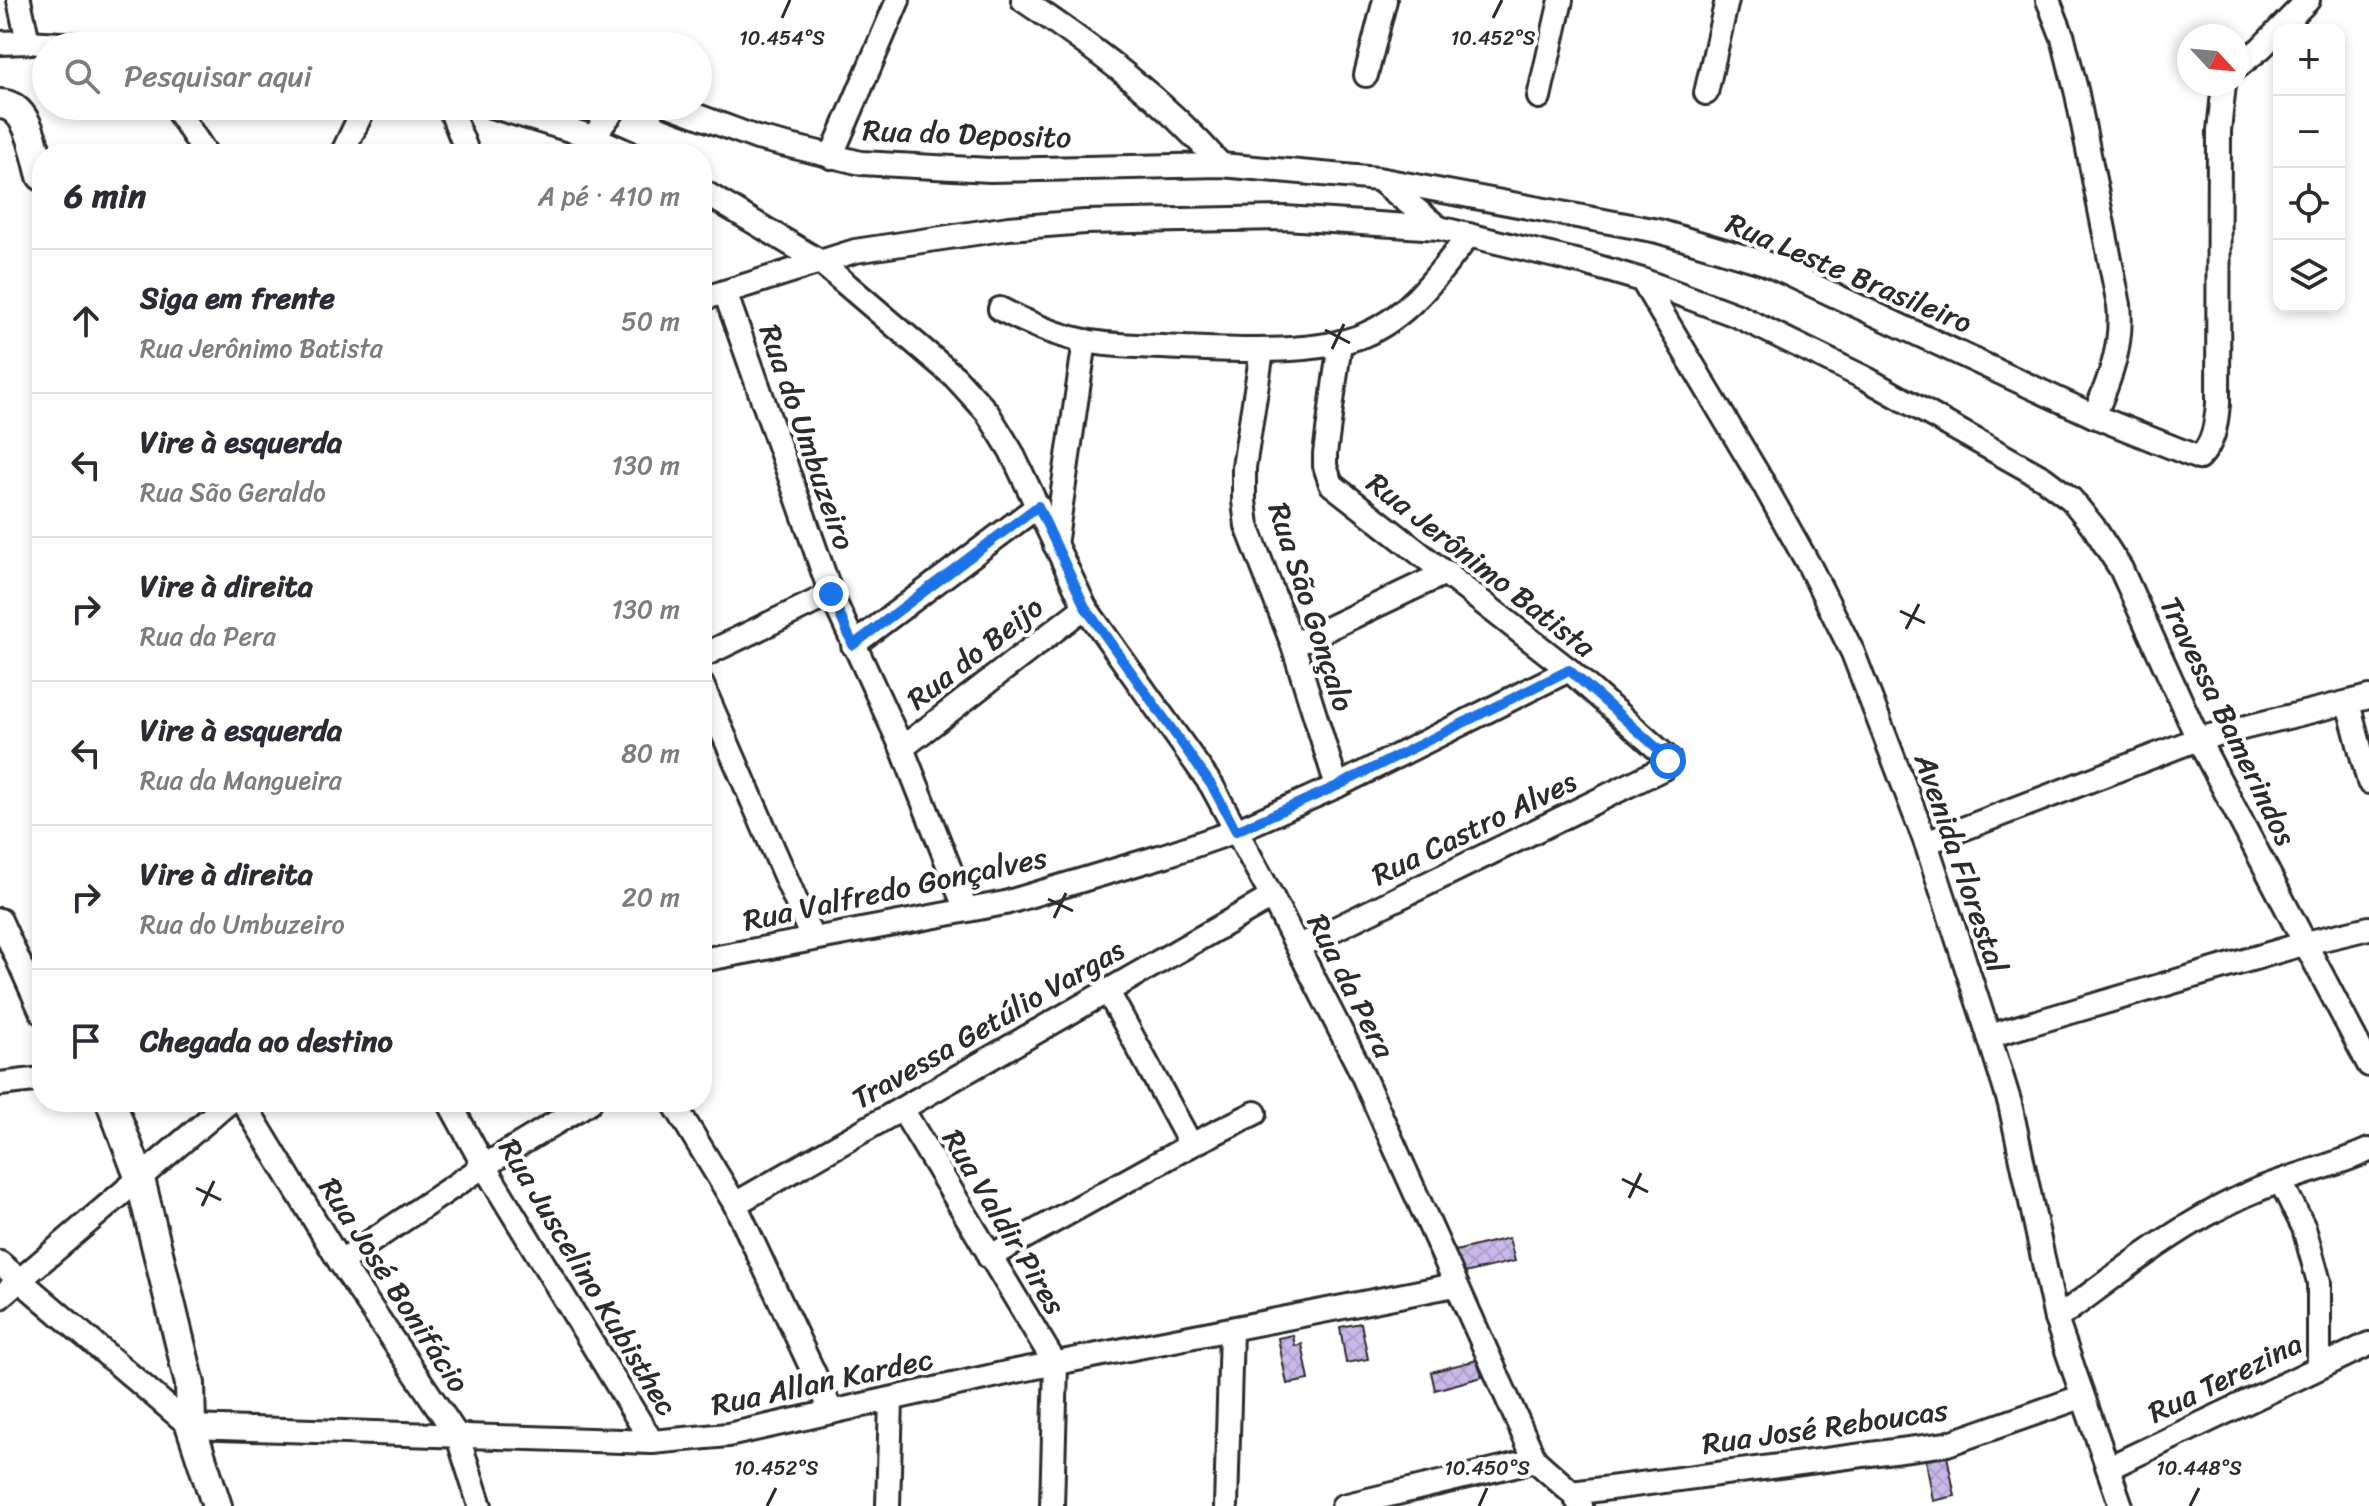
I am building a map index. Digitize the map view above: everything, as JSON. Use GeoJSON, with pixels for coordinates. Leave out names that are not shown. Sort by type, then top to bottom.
{"type":"FeatureCollection","features":[{"type":"Feature","properties":{"kind":"street"},"geometry":{"type":"LineString","coordinates":[[19,0],[28,42]]}},
{"type":"Feature","properties":{"kind":"street"},"geometry":{"type":"LineString","coordinates":[[831,157],[898,0]]}},
{"type":"Feature","properties":{"kind":"street"},"geometry":{"type":"LineString","coordinates":[[1366,75],[1385,0]]}},
{"type":"Feature","properties":{"kind":"street"},"geometry":{"type":"LineString","coordinates":[[1539,97],[1561,0]]}},
{"type":"Feature","properties":{"kind":"street"},"geometry":{"type":"LineString","coordinates":[[1706,93],[1727,0]]}},
{"type":"Feature","properties":{"kind":"street"},"geometry":{"type":"LineString","coordinates":[[2048,0],[2063,38],[2077,94],[2122,326],[2111,375],[2094,416]]}},
{"type":"Feature","properties":{"kind":"street"},"geometry":{"type":"LineString","coordinates":[[2249,58],[2308,0]]}},
{"type":"Feature","properties":{"kind":"street"},"geometry":{"type":"LineString","coordinates":[[1026,1],[1138,82],[1221,165]]}},
{"type":"Feature","properties":{"kind":"street"},"geometry":{"type":"LineString","coordinates":[[0,43],[32,42]]}},
{"type":"Feature","properties":{"kind":"street","name":"Rua Leste Brasileiro"},"geometry":{"type":"LineString","coordinates":[[1221,165],[1378,179],[1658,231],[1715,246],[1765,263],[2094,416],[2199,458],[2212,439],[2218,404],[2221,96]]}},
{"type":"Feature","properties":{"kind":"street"},"geometry":{"type":"LineString","coordinates":[[4,104],[22,115],[32,146]]}},
{"type":"Feature","properties":{"kind":"street"},"geometry":{"type":"LineString","coordinates":[[183,120],[199,144]]}},
{"type":"Feature","properties":{"kind":"street"},"geometry":{"type":"LineString","coordinates":[[347,144],[358,120]]}},
{"type":"Feature","properties":{"kind":"street"},"geometry":{"type":"LineString","coordinates":[[455,120],[464,144]]}},
{"type":"Feature","properties":{"kind":"street"},"geometry":{"type":"LineString","coordinates":[[537,120],[609,144]]}},
{"type":"Feature","properties":{"kind":"street"},"geometry":{"type":"LineString","coordinates":[[593,137],[606,120]]}},
{"type":"Feature","properties":{"kind":"street","name":"Rua do Deposito"},"geometry":{"type":"LineString","coordinates":[[709,120],[757,138],[831,157],[912,167],[990,170],[1221,165]]}},
{"type":"Feature","properties":{"kind":"street"},"geometry":{"type":"LineString","coordinates":[[1378,179],[1439,228]]}},
{"type":"Feature","properties":{"kind":"street","name":"Rua da Pera"},"geometry":{"type":"LineString","coordinates":[[712,197],[819,261],[955,377],[979,402],[1011,451],[1085,607],[1212,786],[1358,1065],[1535,1460],[1576,1500]]}},
{"type":"Feature","properties":{"kind":"street","name":"Travessa Bamerindos"},"geometry":{"type":"LineString","coordinates":[[712,296],[855,251],[965,234],[1085,222],[1285,218],[1439,228],[1642,280],[1738,316],[1867,379],[2043,478],[2071,499],[2121,569],[2198,739],[2369,1065]]}},
{"type":"Feature","properties":{"kind":"street"},"geometry":{"type":"LineString","coordinates":[[1000,309],[1027,323],[1085,341],[1121,345],[1262,351],[1340,342],[1366,335],[1400,313],[1425,291],[1469,235]]}},
{"type":"Feature","properties":{"kind":"street","name":"Avenida Florestal"},"geometry":{"type":"LineString","coordinates":[[1642,280],[1763,483],[1817,579],[1853,653],[1926,843],[1989,1036],[2010,1104],[2056,1319],[2121,1506]]}},
{"type":"Feature","properties":{"kind":"street","name":"Rua do Umbuzeiro"},"geometry":{"type":"LineString","coordinates":[[725,292],[831,594],[902,748],[966,910]]}},
{"type":"Feature","properties":{"kind":"street"},"geometry":{"type":"LineString","coordinates":[[1055,545],[1085,341]]}},
{"type":"Feature","properties":{"kind":"street","name":"Rua Jerônimo Batista"},"geometry":{"type":"LineString","coordinates":[[1340,342],[1325,454],[1331,484],[1569,670],[1666,756]]}},
{"type":"Feature","properties":{"kind":"street","name":"Rua São Gonçalo"},"geometry":{"type":"LineString","coordinates":[[1262,351],[1244,467],[1247,526],[1293,645],[1337,786]]}},
{"type":"Feature","properties":{"kind":"street"},"geometry":{"type":"LineString","coordinates":[[853,645],[1038,506]]}},
{"type":"Feature","properties":{"kind":"street"},"geometry":{"type":"LineString","coordinates":[[1293,645],[1447,572]]}},
{"type":"Feature","properties":{"kind":"street"},"geometry":{"type":"LineString","coordinates":[[712,651],[831,594]]}},
{"type":"Feature","properties":{"kind":"street","name":"Rua do Beijo"},"geometry":{"type":"LineString","coordinates":[[902,748],[1085,607]]}},
{"type":"Feature","properties":{"kind":"street","name":"Rua Valfredo Gonçalves"},"geometry":{"type":"LineString","coordinates":[[712,958],[1005,903],[1166,855],[1236,831],[1337,786],[1569,670]]}},
{"type":"Feature","properties":{"kind":"street"},"geometry":{"type":"LineString","coordinates":[[1926,843],[2198,739],[2358,700],[2369,782]]}},
{"type":"Feature","properties":{"kind":"street"},"geometry":{"type":"LineString","coordinates":[[712,708],[812,938]]}},
{"type":"Feature","properties":{"kind":"street","name":"Rua Castro Alves"},"geometry":{"type":"LineString","coordinates":[[1298,947],[1664,768],[1668,761],[1666,756]]}},
{"type":"Feature","properties":{"kind":"street","name":"Travessa Getúlio Vargas"},"geometry":{"type":"LineString","coordinates":[[735,1204],[1272,897]]}},
{"type":"Feature","properties":{"kind":"street"},"geometry":{"type":"LineString","coordinates":[[0,920],[32,991]]}},
{"type":"Feature","properties":{"kind":"street"},"geometry":{"type":"LineString","coordinates":[[1989,1036],[2306,943],[2369,928]]}},
{"type":"Feature","properties":{"kind":"street"},"geometry":{"type":"LineString","coordinates":[[1107,990],[1191,1145]]}},
{"type":"Feature","properties":{"kind":"street"},"geometry":{"type":"LineString","coordinates":[[0,1084],[32,1080]]}},
{"type":"Feature","properties":{"kind":"street","name":"Rua Valdir Pires"},"geometry":{"type":"LineString","coordinates":[[902,1109],[1056,1365]]}},
{"type":"Feature","properties":{"kind":"street"},"geometry":{"type":"LineString","coordinates":[[115,1112],[140,1179],[190,1384],[191,1427],[217,1506]]}},
{"type":"Feature","properties":{"kind":"street"},"geometry":{"type":"LineString","coordinates":[[0,1297],[217,1112]]}},
{"type":"Feature","properties":{"kind":"street","name":"Rua José Bonifácio"},"geometry":{"type":"LineString","coordinates":[[249,1112],[340,1262],[458,1437],[480,1506]]}},
{"type":"Feature","properties":{"kind":"street","name":"Rua Juscelino Kubisthec"},"geometry":{"type":"LineString","coordinates":[[454,1112],[652,1442]]}},
{"type":"Feature","properties":{"kind":"street"},"geometry":{"type":"LineString","coordinates":[[340,1262],[484,1166],[573,1112]]}},
{"type":"Feature","properties":{"kind":"street"},"geometry":{"type":"LineString","coordinates":[[679,1112],[735,1204],[832,1412]]}},
{"type":"Feature","properties":{"kind":"street"},"geometry":{"type":"LineString","coordinates":[[989,1257],[1255,1113]]}},
{"type":"Feature","properties":{"kind":"street"},"geometry":{"type":"LineString","coordinates":[[2056,1319],[2174,1235],[2243,1196],[2369,1150]]}},
{"type":"Feature","properties":{"kind":"street"},"geometry":{"type":"LineString","coordinates":[[2281,1182],[2304,1228],[2319,1282],[2319,1366]]}},
{"type":"Feature","properties":{"kind":"street"},"geometry":{"type":"LineString","coordinates":[[0,1263],[191,1427]]}},
{"type":"Feature","properties":{"kind":"street","name":"Rua Allan Kardec"},"geometry":{"type":"LineString","coordinates":[[191,1427],[652,1442],[728,1435],[1455,1285]]}},
{"type":"Feature","properties":{"kind":"street"},"geometry":{"type":"LineString","coordinates":[[1226,1506],[1231,1331]]}},
{"type":"Feature","properties":{"kind":"street","name":"Rua Terezina"},"geometry":{"type":"LineString","coordinates":[[2108,1468],[2369,1344]]}},
{"type":"Feature","properties":{"kind":"street"},"geometry":{"type":"LineString","coordinates":[[1052,1506],[1056,1365]]}},
{"type":"Feature","properties":{"kind":"street","name":"Rua José Reboucas"},"geometry":{"type":"LineString","coordinates":[[1576,1500],[1947,1444],[2081,1397]]}},
{"type":"Feature","properties":{"kind":"street"},"geometry":{"type":"LineString","coordinates":[[888,1506],[891,1400]]}},
{"type":"Feature","properties":{"kind":"street"},"geometry":{"type":"LineString","coordinates":[[1343,1506],[1535,1460]]}},
{"type":"Feature","properties":{"kind":"building"},"geometry":{"type":"Polygon","coordinates":[[[1509,1238],[1515,1261],[1456,1275],[1451,1252],[1509,1238]]]}},
{"type":"Feature","properties":{"kind":"building"},"geometry":{"type":"Polygon","coordinates":[[[1361,1323],[1368,1359],[1346,1363],[1340,1327],[1361,1323]]]}},
{"type":"Feature","properties":{"kind":"building"},"geometry":{"type":"Polygon","coordinates":[[[1293,1335],[1295,1346],[1302,1344],[1309,1380],[1287,1384],[1278,1338],[1293,1335]]]}},
{"type":"Feature","properties":{"kind":"building"},"geometry":{"type":"Polygon","coordinates":[[[1477,1360],[1482,1377],[1435,1390],[1431,1372],[1477,1360]]]}},
{"type":"Feature","properties":{"kind":"building"},"geometry":{"type":"Polygon","coordinates":[[[1947,1456],[1955,1496],[1933,1501],[1926,1460],[1947,1456]]]}},
{"type":"Feature","properties":{"kind":"route"},"geometry":{"type":"LineString","coordinates":[[831,594],[853,645],[1038,506],[1085,607],[1212,786],[1236,831],[1337,786],[1569,670],[1668,761]]}}]}
